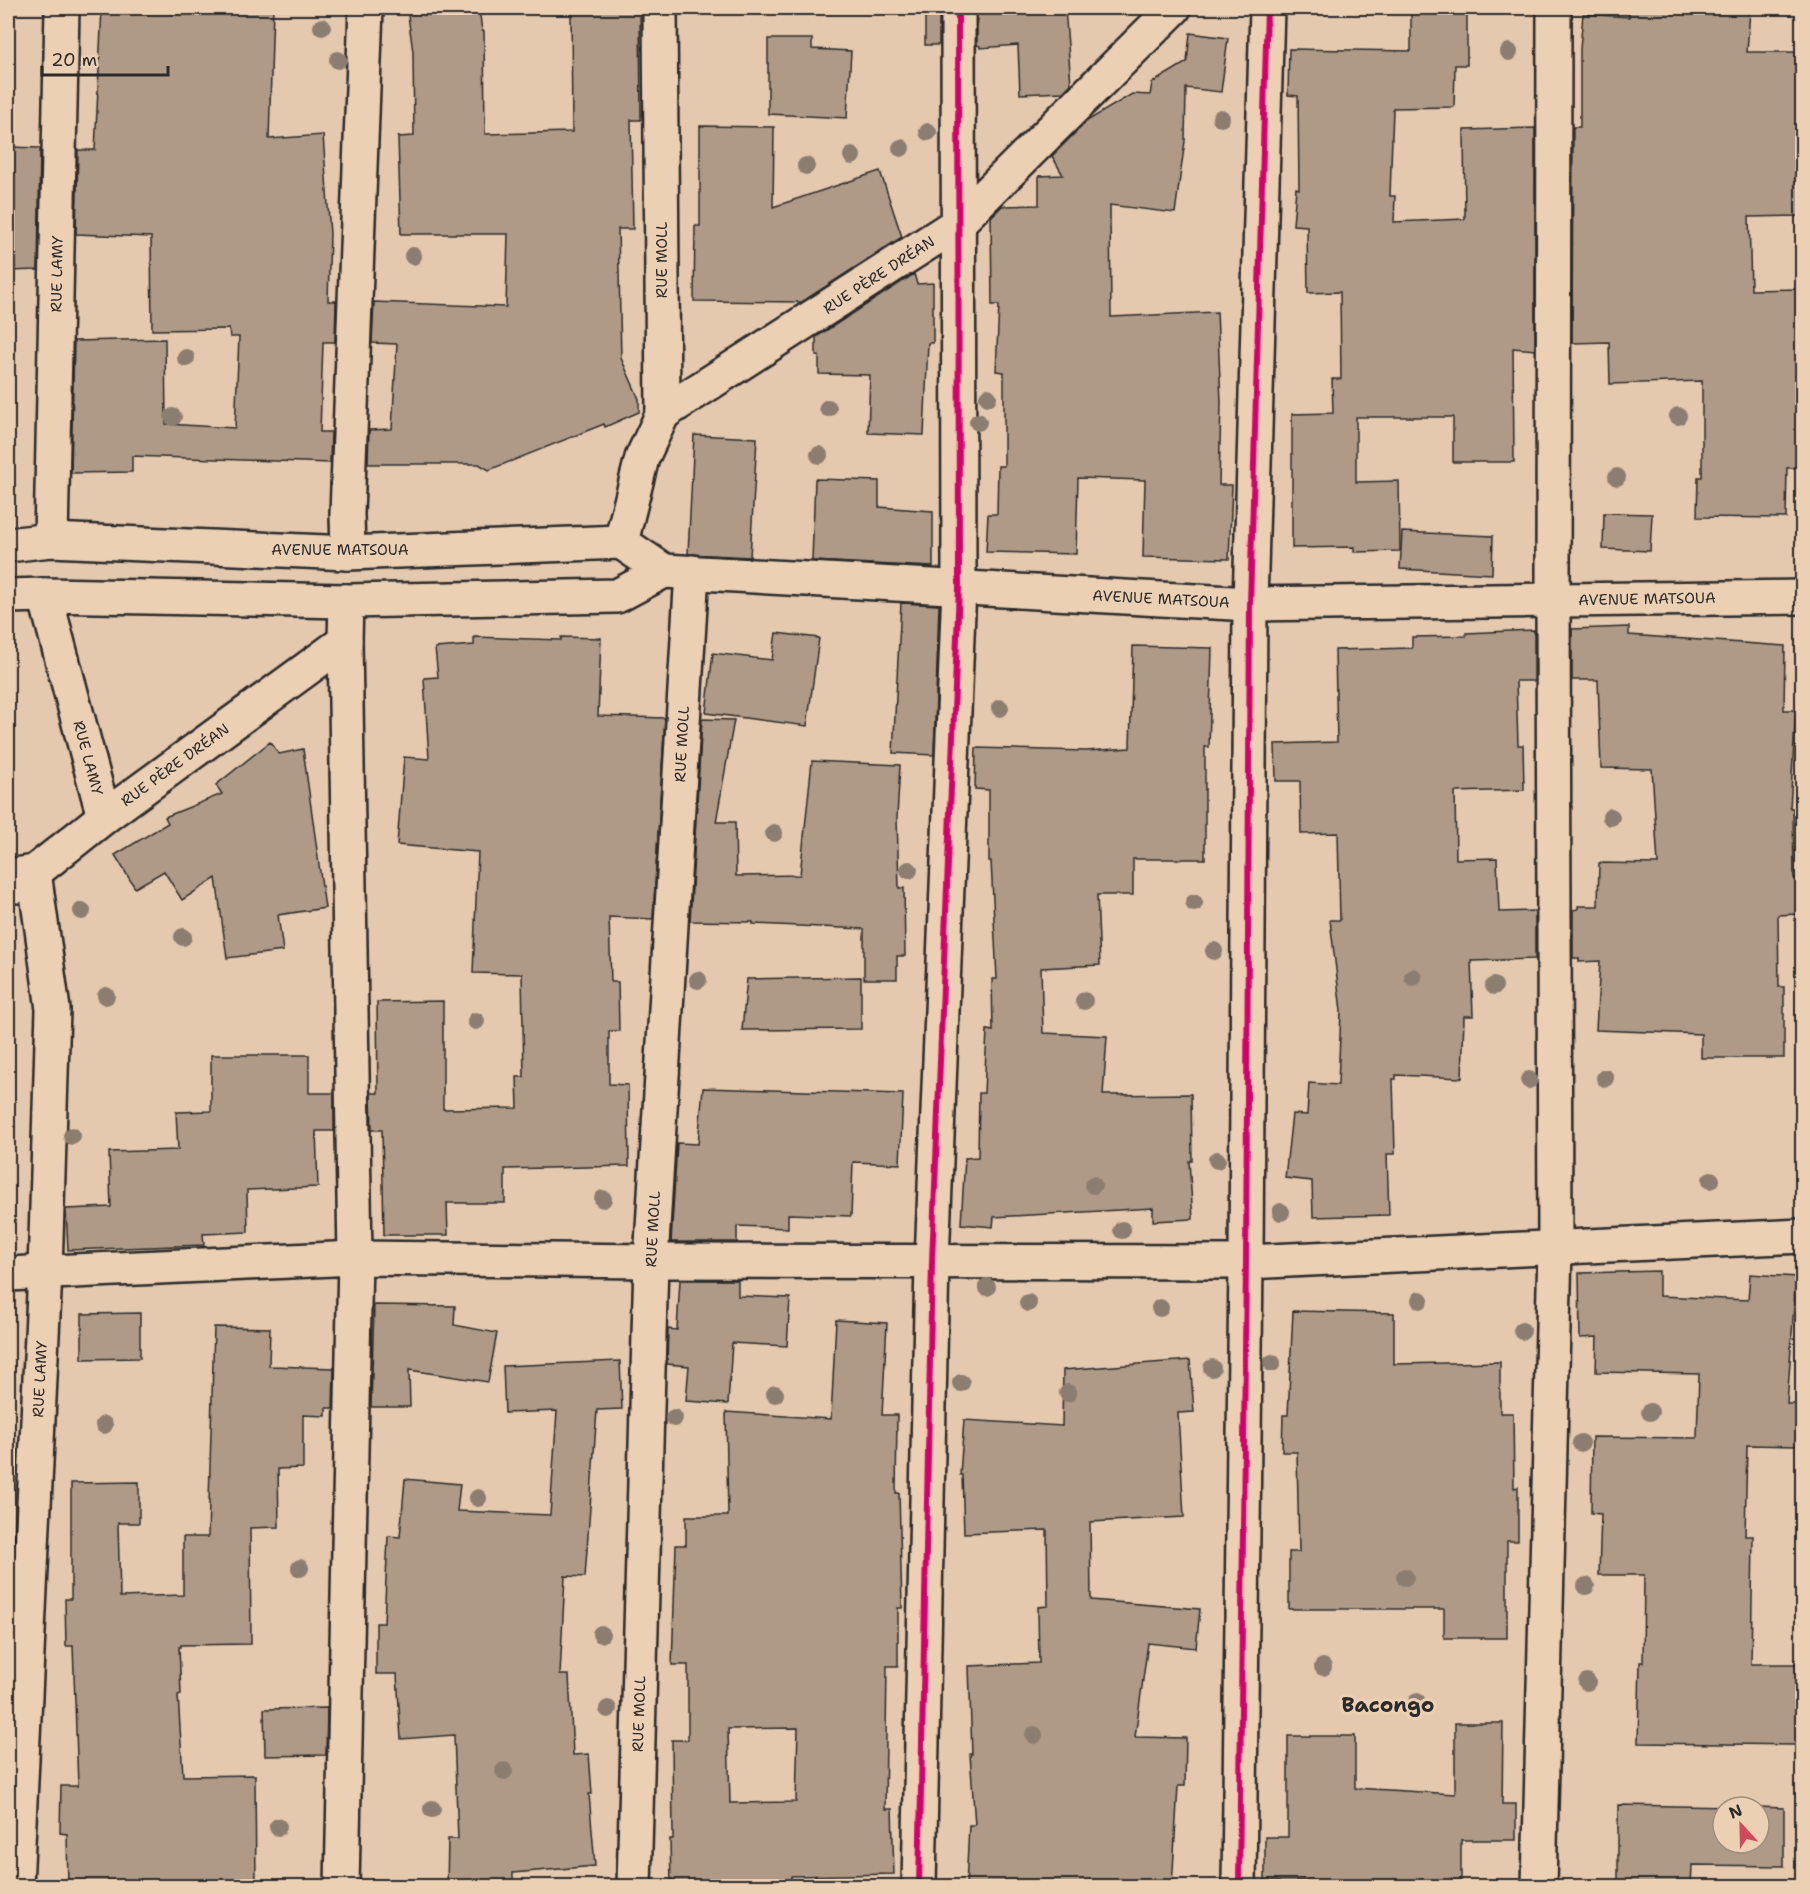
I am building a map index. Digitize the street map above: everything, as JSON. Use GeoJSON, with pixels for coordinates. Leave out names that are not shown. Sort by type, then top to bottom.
{"type":"FeatureCollection","features":[{"type":"Feature","properties":{"kind":"street","name":"RUE LAMY"},"geometry":{"type":"LineString","coordinates":[[51,540],[62,8]]}},
{"type":"Feature","properties":{"kind":"street"},"geometry":{"type":"LineString","coordinates":[[348,553],[347,514],[366,8]]}},
{"type":"Feature","properties":{"kind":"street","name":"RUE MOLL"},"geometry":{"type":"LineString","coordinates":[[621,542],[642,458],[663,413],[660,8]]}},
{"type":"Feature","properties":{"kind":"street"},"geometry":{"type":"LineString","coordinates":[[919,1887],[932,1261],[958,587],[958,8]]}},
{"type":"Feature","properties":{"kind":"street","name":"RUE PÈRE DRÉAN"},"geometry":{"type":"LineString","coordinates":[[663,413],[957,224],[1174,8]]}},
{"type":"Feature","properties":{"kind":"street"},"geometry":{"type":"LineString","coordinates":[[1239,1887],[1250,604],[1267,8]]}},
{"type":"Feature","properties":{"kind":"street"},"geometry":{"type":"LineString","coordinates":[[1539,1887],[1555,1248],[1554,8]]}},
{"type":"Feature","properties":{"kind":"street","name":"AVENUE MATSOUA"},"geometry":{"type":"LineString","coordinates":[[8,545],[51,540],[348,553],[621,542]]}},
{"type":"Feature","properties":{"kind":"street"},"geometry":{"type":"LineString","coordinates":[[621,542],[678,571]]}},
{"type":"Feature","properties":{"kind":"street","name":"AVENUE MATSOUA"},"geometry":{"type":"LineString","coordinates":[[678,571],[1250,604],[1803,597]]}},
{"type":"Feature","properties":{"kind":"street"},"geometry":{"type":"LineString","coordinates":[[8,596],[346,601],[617,596],[678,571]]}},
{"type":"Feature","properties":{"kind":"street","name":"RUE MOLL"},"geometry":{"type":"LineString","coordinates":[[634,1887],[651,1261],[678,571]]}},
{"type":"Feature","properties":{"kind":"street","name":"RUE LAMY"},"geometry":{"type":"LineString","coordinates":[[45,595],[104,817]]}},
{"type":"Feature","properties":{"kind":"street"},"geometry":{"type":"LineString","coordinates":[[342,1887],[355,1258],[346,601]]}},
{"type":"Feature","properties":{"kind":"street","name":"RUE PÈRE DRÉAN"},"geometry":{"type":"LineString","coordinates":[[8,894],[21,874],[104,817],[345,641]]}},
{"type":"Feature","properties":{"kind":"street","name":"RUE LAMY"},"geometry":{"type":"LineString","coordinates":[[16,1887],[45,1272],[53,1009],[21,874]]}},
{"type":"Feature","properties":{"kind":"street"},"geometry":{"type":"LineString","coordinates":[[8,1274],[355,1258],[1246,1262],[1803,1236]]}},
{"type":"Feature","properties":{"kind":"building"},"geometry":{"type":"Polygon","coordinates":[[[102,8],[273,8],[269,139],[323,135],[330,234],[328,301],[336,301],[335,342],[323,342],[320,432],[331,432],[330,463],[132,456],[132,472],[71,473],[74,341],[165,339],[166,424],[235,428],[239,337],[230,337],[229,329],[152,330],[151,237],[76,234],[78,150],[95,150],[102,8]]]}},
{"type":"Feature","properties":{"kind":"building"},"geometry":{"type":"Polygon","coordinates":[[[407,8],[479,8],[482,31],[484,31],[485,134],[572,132],[571,9],[640,8],[641,120],[631,120],[633,229],[618,229],[621,358],[639,399],[639,412],[489,470],[479,464],[368,464],[369,430],[392,429],[397,344],[372,343],[374,302],[506,307],[508,234],[401,234],[398,137],[414,136],[413,52],[407,8]]]}},
{"type":"Feature","properties":{"kind":"building"},"geometry":{"type":"Polygon","coordinates":[[[925,8],[939,8],[939,45],[925,45],[925,8]]]}},
{"type":"Feature","properties":{"kind":"building"},"geometry":{"type":"Polygon","coordinates":[[[977,8],[1065,8],[1071,84],[1063,92],[1020,94],[1018,45],[980,48],[977,45],[977,8]]]}},
{"type":"Feature","properties":{"kind":"building"},"geometry":{"type":"Polygon","coordinates":[[[1630,8],[1750,10],[1747,52],[1803,52],[1803,216],[1749,217],[1751,290],[1803,289],[1803,468],[1787,468],[1786,518],[1697,517],[1698,477],[1702,477],[1702,381],[1610,384],[1609,342],[1572,343],[1573,127],[1580,127],[1580,49],[1583,14],[1629,17],[1630,8]]]}},
{"type":"Feature","properties":{"kind":"building"},"geometry":{"type":"Polygon","coordinates":[[[1467,9],[1467,65],[1455,65],[1454,107],[1393,108],[1390,196],[1395,196],[1394,222],[1465,219],[1464,130],[1535,128],[1535,350],[1513,348],[1514,462],[1453,462],[1453,417],[1356,417],[1356,482],[1399,481],[1400,551],[1354,552],[1354,547],[1292,548],[1292,414],[1333,413],[1332,379],[1341,379],[1340,292],[1308,293],[1307,226],[1293,225],[1296,188],[1299,189],[1298,96],[1288,95],[1289,49],[1411,51],[1411,10],[1467,9]]]}},
{"type":"Feature","properties":{"kind":"building"},"geometry":{"type":"Polygon","coordinates":[[[1190,33],[1228,38],[1221,92],[1186,88],[1185,141],[1175,213],[1110,205],[1111,317],[1217,312],[1221,402],[1219,485],[1232,485],[1229,559],[1143,557],[1145,480],[1078,478],[1076,554],[986,552],[988,514],[997,514],[998,466],[1004,466],[1004,372],[996,371],[999,305],[992,305],[991,217],[1002,206],[1039,205],[1039,176],[1063,175],[1052,156],[1087,121],[1132,94],[1150,95],[1152,83],[1187,62],[1190,33]]]}},
{"type":"Feature","properties":{"kind":"building"},"geometry":{"type":"Polygon","coordinates":[[[768,39],[812,39],[812,49],[851,51],[847,118],[768,114],[768,39]]]}},
{"type":"Feature","properties":{"kind":"building"},"geometry":{"type":"Polygon","coordinates":[[[700,126],[774,127],[773,207],[880,171],[902,237],[802,302],[694,301],[695,226],[700,226],[700,126]]]}},
{"type":"Feature","properties":{"kind":"building"},"geometry":{"type":"Polygon","coordinates":[[[8,147],[40,148],[38,270],[8,271],[8,147]]]}},
{"type":"Feature","properties":{"kind":"building"},"geometry":{"type":"Polygon","coordinates":[[[914,274],[917,284],[933,283],[933,343],[928,343],[924,435],[868,433],[870,375],[819,374],[816,337],[914,274]]]}},
{"type":"Feature","properties":{"kind":"building"},"geometry":{"type":"Polygon","coordinates":[[[694,435],[757,438],[750,557],[688,554],[694,435]]]}},
{"type":"Feature","properties":{"kind":"building"},"geometry":{"type":"Polygon","coordinates":[[[815,479],[879,481],[879,507],[933,511],[933,567],[812,561],[815,479]]]}},
{"type":"Feature","properties":{"kind":"building"},"geometry":{"type":"Polygon","coordinates":[[[1604,513],[1652,514],[1650,551],[1603,549],[1604,513]]]}},
{"type":"Feature","properties":{"kind":"building"},"geometry":{"type":"Polygon","coordinates":[[[1402,532],[1493,536],[1492,574],[1400,569],[1402,532]]]}},
{"type":"Feature","properties":{"kind":"building"},"geometry":{"type":"Polygon","coordinates":[[[901,603],[939,605],[934,755],[893,753],[901,603]]]}},
{"type":"Feature","properties":{"kind":"building"},"geometry":{"type":"Polygon","coordinates":[[[1629,627],[1629,635],[1785,646],[1784,710],[1796,710],[1790,808],[1793,808],[1794,878],[1798,878],[1799,914],[1778,915],[1779,987],[1784,987],[1784,1058],[1701,1058],[1701,1034],[1596,1030],[1600,961],[1579,962],[1579,958],[1573,958],[1573,910],[1578,909],[1578,906],[1598,906],[1599,863],[1658,864],[1652,769],[1601,768],[1598,680],[1572,680],[1572,629],[1629,627]]]}},
{"type":"Feature","properties":{"kind":"building"},"geometry":{"type":"Polygon","coordinates":[[[1534,630],[1534,681],[1516,681],[1518,745],[1523,745],[1524,790],[1455,792],[1456,859],[1497,858],[1499,912],[1535,911],[1535,959],[1471,961],[1473,1016],[1464,1016],[1462,1078],[1396,1075],[1396,1079],[1393,1079],[1395,1154],[1387,1154],[1389,1215],[1313,1217],[1312,1181],[1285,1178],[1292,1114],[1307,1115],[1309,1083],[1338,1085],[1341,1011],[1330,920],[1340,920],[1338,833],[1301,834],[1300,781],[1276,781],[1275,744],[1337,742],[1335,650],[1412,648],[1412,637],[1466,636],[1466,633],[1534,630]]]}},
{"type":"Feature","properties":{"kind":"building"},"geometry":{"type":"Polygon","coordinates":[[[776,633],[819,638],[807,726],[706,713],[713,653],[772,660],[776,633]]]}},
{"type":"Feature","properties":{"kind":"building"},"geometry":{"type":"Polygon","coordinates":[[[474,637],[561,640],[561,637],[601,638],[598,716],[665,718],[653,919],[609,917],[611,982],[618,982],[619,1031],[609,1031],[609,1084],[628,1085],[629,1166],[505,1169],[505,1203],[447,1203],[448,1235],[384,1235],[382,1130],[372,1130],[371,1093],[378,1093],[377,1002],[443,1001],[443,1109],[518,1108],[517,1077],[524,1077],[522,974],[473,973],[478,852],[397,845],[404,757],[429,759],[424,678],[438,677],[435,648],[474,645],[474,637]]]}},
{"type":"Feature","properties":{"kind":"building"},"geometry":{"type":"Polygon","coordinates":[[[1133,646],[1212,648],[1209,747],[1205,747],[1205,859],[1133,859],[1133,895],[1097,895],[1100,965],[1041,968],[1043,1033],[1107,1036],[1103,1095],[1191,1094],[1192,1161],[1189,1161],[1193,1219],[1153,1221],[1153,1208],[994,1217],[993,1227],[961,1224],[965,1158],[978,1157],[979,1093],[984,1093],[987,1030],[993,1031],[992,979],[997,979],[991,861],[989,861],[989,790],[975,789],[976,748],[1086,751],[1130,748],[1133,646]]]}},
{"type":"Feature","properties":{"kind":"building"},"geometry":{"type":"Polygon","coordinates":[[[702,719],[734,720],[716,822],[735,822],[736,876],[800,875],[812,761],[900,765],[897,817],[899,888],[904,888],[905,956],[897,956],[897,979],[864,979],[864,929],[753,924],[753,922],[690,921],[702,719]]]}},
{"type":"Feature","properties":{"kind":"building"},"geometry":{"type":"Polygon","coordinates":[[[270,742],[279,754],[303,749],[325,908],[278,915],[283,951],[227,958],[216,878],[182,900],[164,871],[135,888],[115,855],[168,823],[165,817],[222,794],[216,785],[270,742]]]}},
{"type":"Feature","properties":{"kind":"building"},"geometry":{"type":"Polygon","coordinates":[[[861,977],[861,1029],[742,1030],[747,979],[861,977]]]}},
{"type":"Feature","properties":{"kind":"building"},"geometry":{"type":"Polygon","coordinates":[[[211,1055],[309,1055],[309,1093],[334,1093],[334,1131],[316,1131],[318,1187],[247,1190],[248,1232],[203,1234],[204,1245],[68,1250],[66,1209],[111,1207],[109,1152],[178,1150],[176,1112],[211,1111],[211,1055]]]}},
{"type":"Feature","properties":{"kind":"building"},"geometry":{"type":"Polygon","coordinates":[[[703,1088],[903,1094],[900,1164],[853,1162],[851,1216],[788,1214],[788,1228],[737,1226],[737,1242],[671,1242],[677,1143],[698,1144],[703,1088]]]}},
{"type":"Feature","properties":{"kind":"building"},"geometry":{"type":"Polygon","coordinates":[[[1659,1271],[1659,1296],[1748,1300],[1750,1274],[1796,1277],[1787,1404],[1798,1404],[1798,1446],[1747,1445],[1745,1536],[1753,1536],[1751,1664],[1798,1664],[1797,1745],[1638,1743],[1640,1662],[1643,1662],[1644,1575],[1599,1575],[1601,1514],[1591,1513],[1592,1437],[1697,1438],[1699,1374],[1596,1372],[1597,1337],[1580,1338],[1579,1273],[1659,1271]]]}},
{"type":"Feature","properties":{"kind":"building"},"geometry":{"type":"Polygon","coordinates":[[[680,1280],[738,1280],[738,1296],[790,1298],[787,1346],[732,1343],[728,1404],[686,1401],[689,1366],[667,1364],[668,1329],[677,1330],[680,1280]]]}},
{"type":"Feature","properties":{"kind":"building"},"geometry":{"type":"Polygon","coordinates":[[[374,1305],[455,1306],[454,1325],[497,1333],[488,1382],[409,1370],[410,1407],[371,1407],[374,1305]]]}},
{"type":"Feature","properties":{"kind":"building"},"geometry":{"type":"Polygon","coordinates":[[[1293,1311],[1394,1313],[1394,1364],[1500,1362],[1500,1413],[1513,1413],[1514,1488],[1518,1487],[1518,1541],[1507,1541],[1507,1638],[1444,1638],[1444,1609],[1289,1609],[1289,1552],[1299,1552],[1297,1452],[1282,1452],[1283,1415],[1288,1415],[1293,1311]]]}},
{"type":"Feature","properties":{"kind":"building"},"geometry":{"type":"Polygon","coordinates":[[[140,1313],[140,1358],[82,1359],[82,1314],[140,1313]]]}},
{"type":"Feature","properties":{"kind":"building"},"geometry":{"type":"Polygon","coordinates":[[[836,1320],[887,1323],[882,1415],[897,1415],[896,1493],[899,1493],[902,1608],[898,1608],[898,1666],[887,1666],[885,1809],[892,1809],[894,1874],[791,1876],[791,1881],[671,1884],[672,1740],[688,1740],[688,1665],[672,1665],[676,1545],[686,1545],[686,1516],[728,1516],[726,1412],[831,1419],[836,1320]],[[798,1728],[728,1729],[730,1803],[796,1802],[798,1728]]]}},
{"type":"Feature","properties":{"kind":"building"},"geometry":{"type":"Polygon","coordinates":[[[214,1327],[270,1328],[269,1366],[334,1368],[333,1408],[326,1408],[326,1416],[303,1415],[303,1468],[278,1469],[279,1527],[250,1528],[251,1644],[181,1645],[179,1647],[181,1694],[178,1695],[183,1776],[255,1775],[256,1887],[194,1887],[194,1885],[68,1887],[67,1834],[60,1833],[61,1786],[78,1786],[73,1646],[66,1646],[65,1599],[71,1599],[71,1483],[139,1482],[139,1523],[118,1523],[120,1597],[183,1595],[183,1537],[208,1537],[214,1327]]]}},
{"type":"Feature","properties":{"kind":"building"},"geometry":{"type":"Polygon","coordinates":[[[1190,1360],[1194,1412],[1178,1413],[1184,1517],[1090,1522],[1091,1600],[1200,1609],[1196,1648],[1148,1643],[1135,1737],[1186,1738],[1185,1786],[1178,1786],[1172,1887],[966,1887],[969,1825],[975,1825],[970,1754],[972,1754],[969,1666],[1039,1663],[1038,1607],[1048,1606],[1047,1530],[964,1533],[962,1475],[960,1475],[964,1420],[1062,1426],[1063,1370],[1190,1360]]]}},
{"type":"Feature","properties":{"kind":"building"},"geometry":{"type":"Polygon","coordinates":[[[620,1361],[622,1409],[597,1410],[585,1577],[565,1576],[560,1675],[569,1675],[573,1755],[589,1754],[592,1794],[589,1794],[595,1866],[513,1873],[513,1887],[447,1887],[448,1839],[458,1839],[454,1735],[401,1739],[397,1674],[376,1674],[376,1623],[384,1623],[388,1536],[400,1537],[405,1479],[460,1484],[457,1511],[550,1515],[557,1411],[505,1413],[503,1366],[620,1361]]]}},
{"type":"Feature","properties":{"kind":"building"},"geometry":{"type":"Polygon","coordinates":[[[327,1708],[326,1755],[265,1756],[264,1709],[327,1708]]]}},
{"type":"Feature","properties":{"kind":"building"},"geometry":{"type":"Polygon","coordinates":[[[1455,1723],[1503,1723],[1502,1804],[1516,1804],[1516,1840],[1461,1840],[1461,1887],[1409,1887],[1409,1880],[1265,1881],[1265,1837],[1288,1837],[1288,1736],[1355,1736],[1355,1788],[1455,1794],[1455,1723]]]}},
{"type":"Feature","properties":{"kind":"building"},"geometry":{"type":"Polygon","coordinates":[[[1618,1805],[1711,1807],[1711,1855],[1771,1855],[1771,1807],[1784,1808],[1784,1866],[1692,1865],[1691,1887],[1618,1887],[1618,1805]]]}},
{"type":"Feature","properties":{"kind":"cycle path"},"geometry":{"type":"LineString","coordinates":[[919,1886],[932,1261],[959,587],[958,8]]}},
{"type":"Feature","properties":{"kind":"cycle path"},"geometry":{"type":"LineString","coordinates":[[1239,1886],[1250,604],[1267,8]]}},
{"type":"Feature","properties":{"kind":"district","name":"Bacongo"},"geometry":{"type":"Point","coordinates":[1388,1705]}}]}
